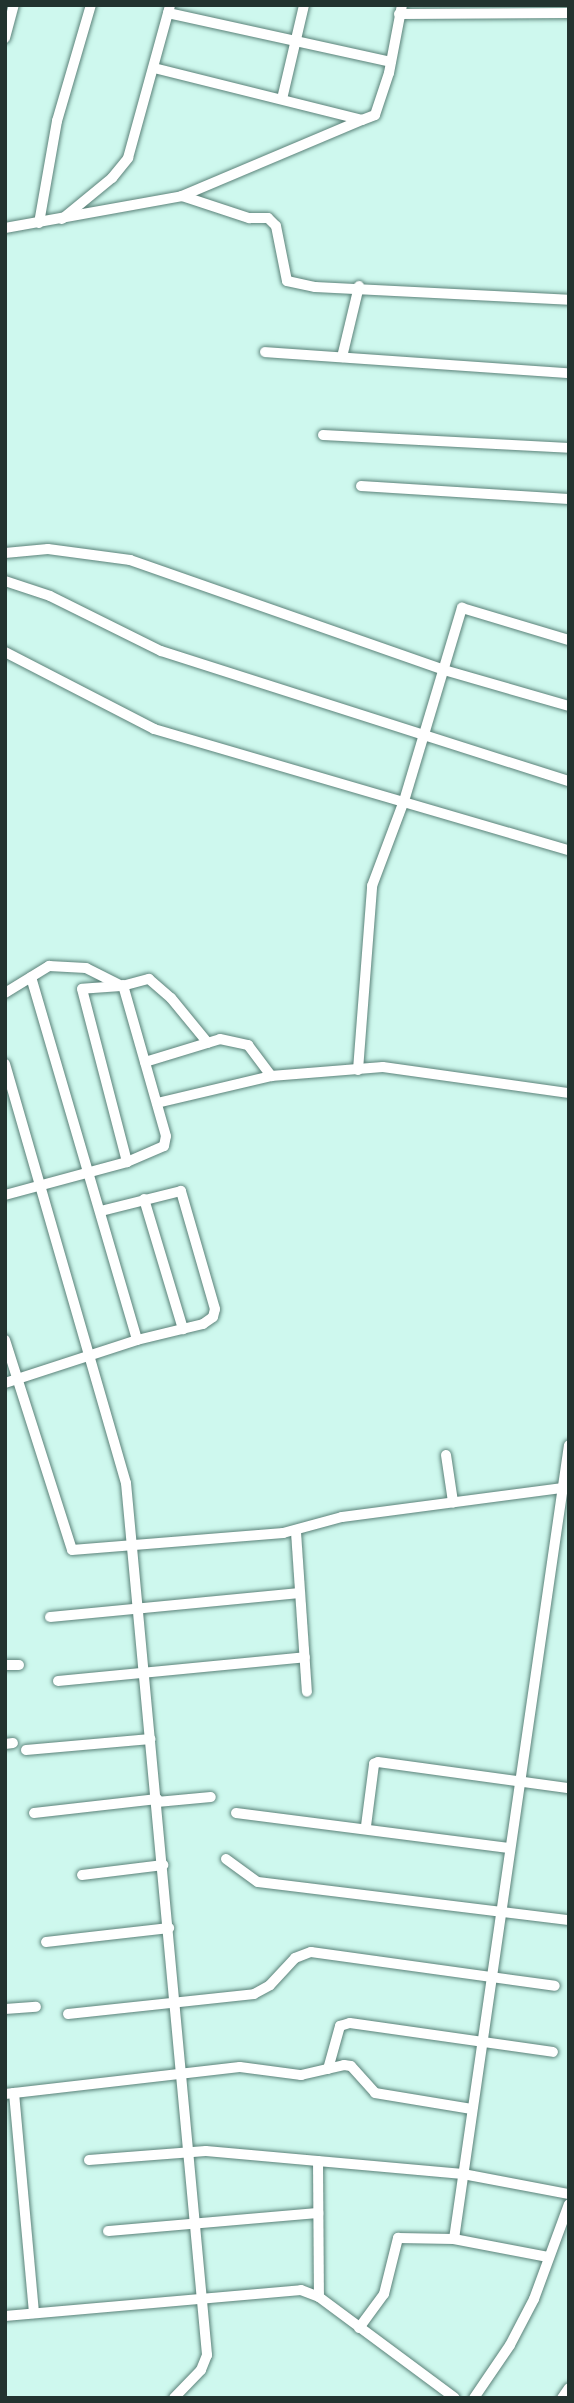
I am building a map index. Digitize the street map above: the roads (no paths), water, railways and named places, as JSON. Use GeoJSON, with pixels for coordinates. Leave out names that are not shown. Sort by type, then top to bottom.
{"type":"FeatureCollection","features":[{"type":"Feature","properties":{"kind":"street"},"geometry":{"type":"LineString","coordinates":[[5,38],[14,5]]}},
{"type":"Feature","properties":{"kind":"street"},"geometry":{"type":"LineString","coordinates":[[39,223],[57,121],[91,5]]}},
{"type":"Feature","properties":{"kind":"street"},"geometry":{"type":"LineString","coordinates":[[282,99],[304,5]]}},
{"type":"Feature","properties":{"kind":"street"},"geometry":{"type":"LineString","coordinates":[[5,228],[182,196],[374,115],[391,62],[401,7],[569,13]]}},
{"type":"Feature","properties":{"kind":"street"},"geometry":{"type":"LineString","coordinates":[[60,220],[113,178],[128,158],[169,9],[391,62]]}},
{"type":"Feature","properties":{"kind":"street"},"geometry":{"type":"LineString","coordinates":[[154,68],[362,120]]}},
{"type":"Feature","properties":{"kind":"street"},"geometry":{"type":"LineString","coordinates":[[182,196],[249,218],[268,218],[276,226],[287,281],[316,287],[359,286],[569,300]]}},
{"type":"Feature","properties":{"kind":"street"},"geometry":{"type":"LineString","coordinates":[[342,357],[359,286]]}},
{"type":"Feature","properties":{"kind":"street"},"geometry":{"type":"LineString","coordinates":[[265,352],[569,373]]}},
{"type":"Feature","properties":{"kind":"street"},"geometry":{"type":"LineString","coordinates":[[323,435],[569,448]]}},
{"type":"Feature","properties":{"kind":"street"},"geometry":{"type":"LineString","coordinates":[[361,486],[569,499]]}},
{"type":"Feature","properties":{"kind":"street"},"geometry":{"type":"LineString","coordinates":[[5,553],[48,549],[130,560],[444,670],[569,706]]}},
{"type":"Feature","properties":{"kind":"street"},"geometry":{"type":"LineString","coordinates":[[5,581],[50,596],[161,651],[423,738],[569,781]]}},
{"type":"Feature","properties":{"kind":"street"},"geometry":{"type":"LineString","coordinates":[[358,1070],[372,886],[404,801],[462,608],[569,640]]}},
{"type":"Feature","properties":{"kind":"street"},"geometry":{"type":"LineString","coordinates":[[5,652],[154,729],[569,850]]}},
{"type":"Feature","properties":{"kind":"street"},"geometry":{"type":"LineString","coordinates":[[5,993],[49,966],[86,968],[123,985],[166,1136],[164,1146],[127,1161],[5,1195]]}},
{"type":"Feature","properties":{"kind":"street"},"geometry":{"type":"LineString","coordinates":[[31,977],[137,1340]]}},
{"type":"Feature","properties":{"kind":"street"},"geometry":{"type":"LineString","coordinates":[[127,1161],[82,989],[149,979],[171,998],[208,1043]]}},
{"type":"Feature","properties":{"kind":"street"},"geometry":{"type":"LineString","coordinates":[[145,1062],[220,1039],[248,1045],[271,1076]]}},
{"type":"Feature","properties":{"kind":"street"},"geometry":{"type":"LineString","coordinates":[[5,1064],[126,1483],[207,2355],[201,2370],[174,2398]]}},
{"type":"Feature","properties":{"kind":"street"},"geometry":{"type":"LineString","coordinates":[[156,1103],[271,1076],[358,1070],[440,1072],[569,1093]]}},
{"type":"Feature","properties":{"kind":"street"},"geometry":{"type":"LineString","coordinates":[[5,1382],[89,1358],[137,1340],[203,1324],[215,1309],[184,1195],[175,1190],[101,1211]]}},
{"type":"Feature","properties":{"kind":"street"},"geometry":{"type":"LineString","coordinates":[[144,1199],[183,1329]]}},
{"type":"Feature","properties":{"kind":"street"},"geometry":{"type":"LineString","coordinates":[[5,1340],[72,1550],[296,1532],[342,1517],[453,1502],[564,1493]]}},
{"type":"Feature","properties":{"kind":"street"},"geometry":{"type":"LineString","coordinates":[[454,2239],[569,1445]]}},
{"type":"Feature","properties":{"kind":"street"},"geometry":{"type":"LineString","coordinates":[[446,1455],[453,1502]]}},
{"type":"Feature","properties":{"kind":"street"},"geometry":{"type":"LineString","coordinates":[[296,1532],[307,1692]]}},
{"type":"Feature","properties":{"kind":"street"},"geometry":{"type":"LineString","coordinates":[[50,1617],[300,1593]]}},
{"type":"Feature","properties":{"kind":"street"},"geometry":{"type":"LineString","coordinates":[[58,1681],[305,1657]]}},
{"type":"Feature","properties":{"kind":"street"},"geometry":{"type":"LineString","coordinates":[[5,1665],[19,1665]]}},
{"type":"Feature","properties":{"kind":"street"},"geometry":{"type":"LineString","coordinates":[[26,1750],[151,1739]]}},
{"type":"Feature","properties":{"kind":"street"},"geometry":{"type":"LineString","coordinates":[[366,1826],[375,1763],[569,1788]]}},
{"type":"Feature","properties":{"kind":"street"},"geometry":{"type":"LineString","coordinates":[[34,1814],[157,1800],[211,1797]]}},
{"type":"Feature","properties":{"kind":"street"},"geometry":{"type":"LineString","coordinates":[[236,1813],[366,1826],[509,1848]]}},
{"type":"Feature","properties":{"kind":"street"},"geometry":{"type":"LineString","coordinates":[[226,1859],[258,1882],[569,1920]]}},
{"type":"Feature","properties":{"kind":"street"},"geometry":{"type":"LineString","coordinates":[[82,1875],[163,1865]]}},
{"type":"Feature","properties":{"kind":"street"},"geometry":{"type":"LineString","coordinates":[[46,1942],[169,1928]]}},
{"type":"Feature","properties":{"kind":"street"},"geometry":{"type":"LineString","coordinates":[[68,2014],[175,2000],[254,1994],[270,1985],[295,1958],[311,1952],[555,1986]]}},
{"type":"Feature","properties":{"kind":"street"},"geometry":{"type":"LineString","coordinates":[[5,2009],[36,2007]]}},
{"type":"Feature","properties":{"kind":"street"},"geometry":{"type":"LineString","coordinates":[[328,2069],[340,2026],[345,2024],[553,2052]]}},
{"type":"Feature","properties":{"kind":"street"},"geometry":{"type":"LineString","coordinates":[[34,2313],[10,2093],[252,2067],[301,2074],[351,2066],[375,2093],[472,2109]]}},
{"type":"Feature","properties":{"kind":"street"},"geometry":{"type":"LineString","coordinates":[[89,2160],[189,2151],[463,2174],[569,2194]]}},
{"type":"Feature","properties":{"kind":"street"},"geometry":{"type":"LineString","coordinates":[[318,2161],[319,2297]]}},
{"type":"Feature","properties":{"kind":"street"},"geometry":{"type":"LineString","coordinates":[[474,2398],[510,2345],[548,2257],[556,2247],[569,2204]]}},
{"type":"Feature","properties":{"kind":"street"},"geometry":{"type":"LineString","coordinates":[[108,2231],[318,2213]]}},
{"type":"Feature","properties":{"kind":"street"},"geometry":{"type":"LineString","coordinates":[[359,2328],[384,2294],[398,2238],[454,2239],[548,2257]]}},
{"type":"Feature","properties":{"kind":"street"},"geometry":{"type":"LineString","coordinates":[[556,2247],[569,2250]]}},
{"type":"Feature","properties":{"kind":"street"},"geometry":{"type":"LineString","coordinates":[[5,2316],[301,2290],[319,2297],[455,2398]]}},
{"type":"Feature","properties":{"kind":"street"},"geometry":{"type":"LineString","coordinates":[[562,2398],[569,2388]]}}]}
